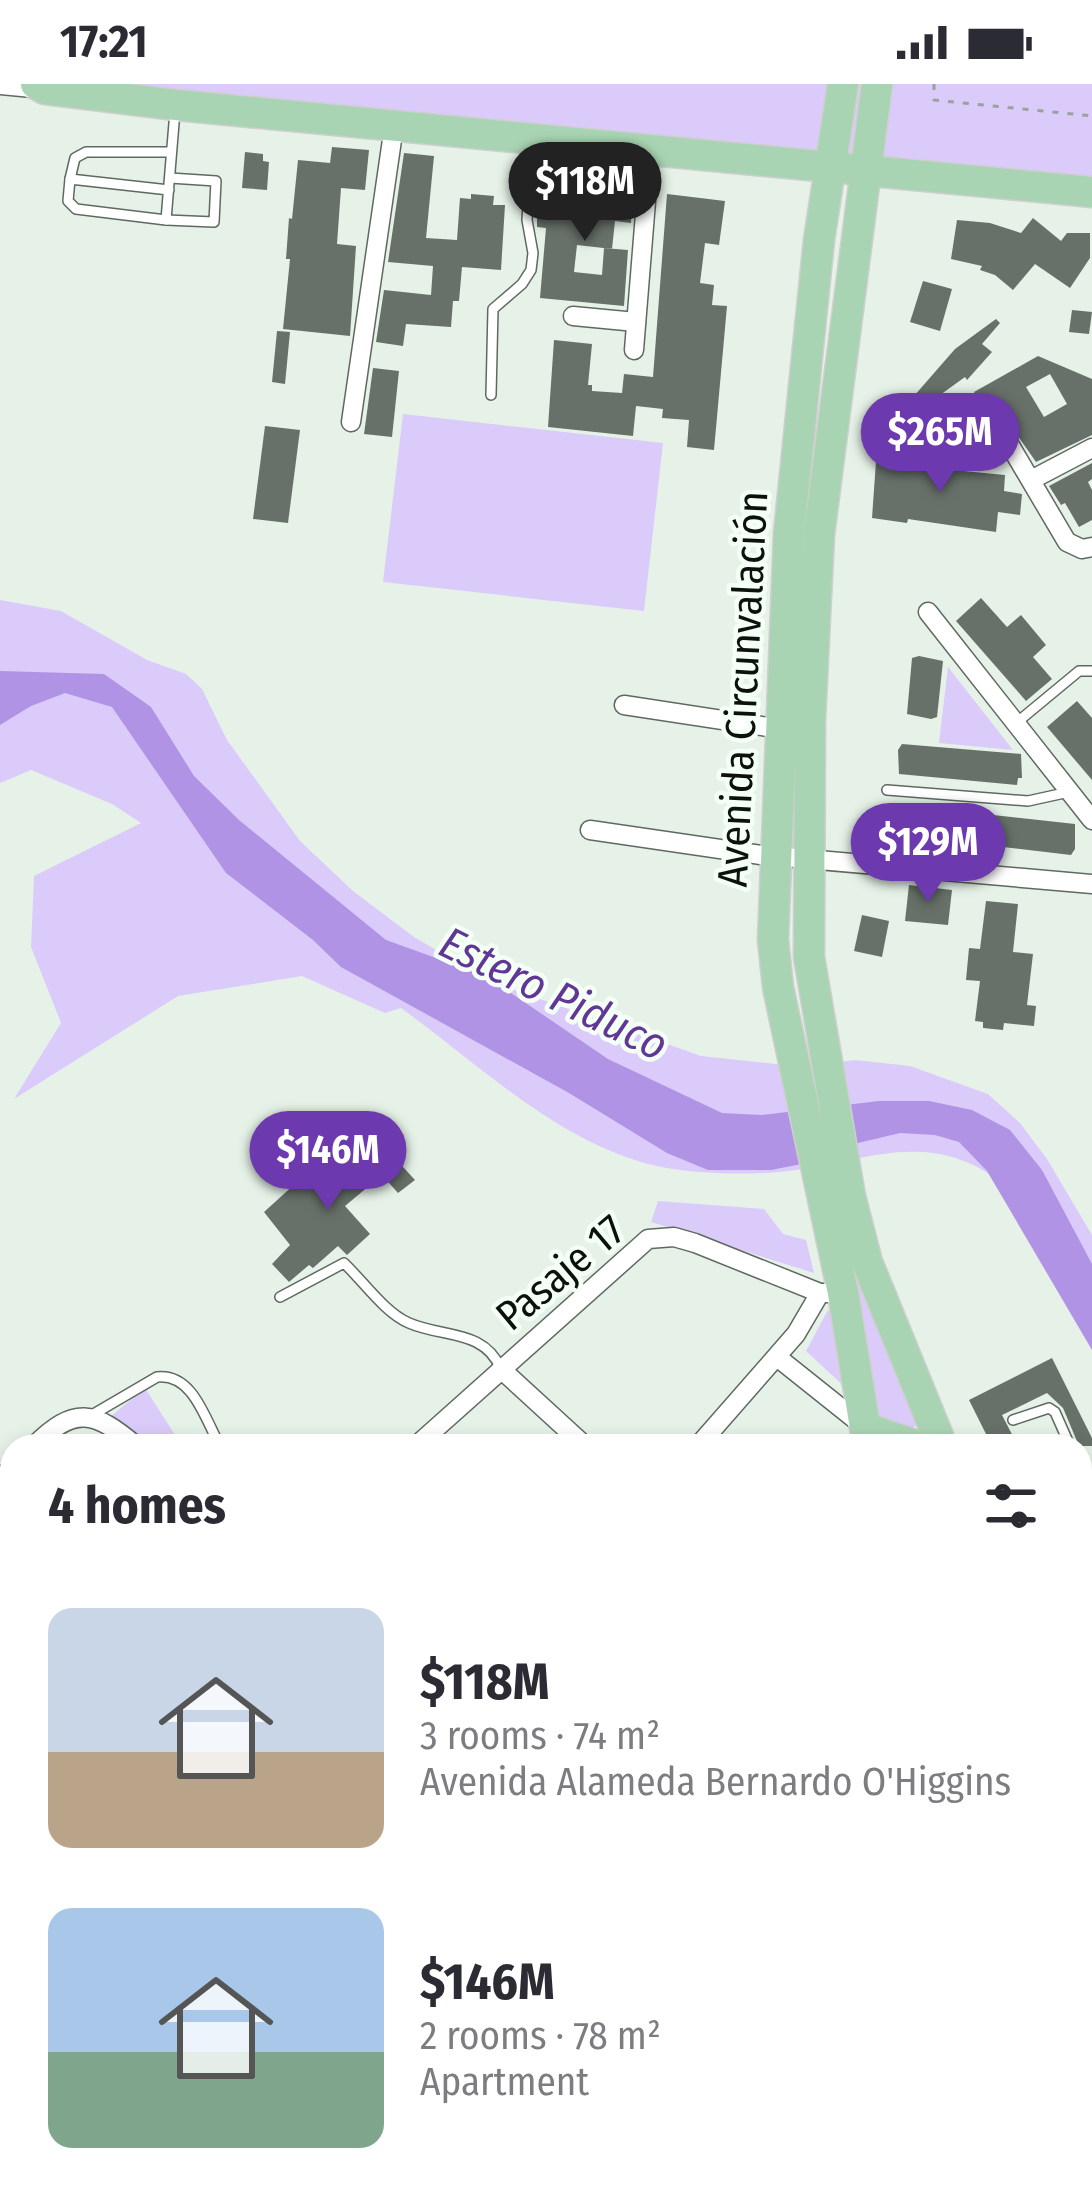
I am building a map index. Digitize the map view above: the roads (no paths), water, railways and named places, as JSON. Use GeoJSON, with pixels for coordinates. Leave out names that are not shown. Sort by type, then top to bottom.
{"type":"FeatureCollection","features":[{"type":"Feature","properties":{"kind":"main road","name":"Avenida Circunvalación"},"geometry":{"type":"LineString","coordinates":[[836,1198],[778,988],[773,940],[788,533],[816,263],[843,84]]}},
{"type":"Feature","properties":{"kind":"main road","name":"Avenida Circunvalación"},"geometry":{"type":"LineString","coordinates":[[866,1434],[832,1293],[836,1198],[809,958],[810,720],[819,535],[877,84]]}},
{"type":"Feature","properties":{"kind":"main road"},"geometry":{"type":"LineString","coordinates":[[41,87],[104,91],[176,105],[1092,192]]}},
{"type":"Feature","properties":{"kind":"main road"},"geometry":{"type":"LineString","coordinates":[[836,1198],[937,1434]]}},
{"type":"Feature","properties":{"kind":"street"},"geometry":{"type":"LineString","coordinates":[[0,85],[41,87]]}},
{"type":"Feature","properties":{"kind":"street"},"geometry":{"type":"LineString","coordinates":[[351,422],[394,126]]}},
{"type":"Feature","properties":{"kind":"street"},"geometry":{"type":"LineString","coordinates":[[634,350],[650,152]]}},
{"type":"Feature","properties":{"kind":"street"},"geometry":{"type":"LineString","coordinates":[[572,316],[636,322]]}},
{"type":"Feature","properties":{"kind":"street"},"geometry":{"type":"LineString","coordinates":[[1005,437],[1067,542],[1082,549],[1092,547]]}},
{"type":"Feature","properties":{"kind":"street"},"geometry":{"type":"LineString","coordinates":[[1031,480],[1092,448]]}},
{"type":"Feature","properties":{"kind":"street"},"geometry":{"type":"LineString","coordinates":[[928,612],[1092,820]]}},
{"type":"Feature","properties":{"kind":"street"},"geometry":{"type":"LineString","coordinates":[[624,705],[781,729]]}},
{"type":"Feature","properties":{"kind":"street"},"geometry":{"type":"LineString","coordinates":[[590,830],[777,856],[1092,884]]}},
{"type":"Feature","properties":{"kind":"street","name":"Pasaje 17"},"geometry":{"type":"LineString","coordinates":[[429,1434],[648,1239],[695,1243],[832,1293]]}},
{"type":"Feature","properties":{"kind":"street"},"geometry":{"type":"LineString","coordinates":[[709,1434],[832,1293]]}},
{"type":"Feature","properties":{"kind":"street"},"geometry":{"type":"LineString","coordinates":[[777,1357],[864,1434]]}},
{"type":"Feature","properties":{"kind":"street"},"geometry":{"type":"LineString","coordinates":[[501,1369],[572,1434]]}},
{"type":"Feature","properties":{"kind":"street"},"geometry":{"type":"LineString","coordinates":[[47,1434],[57,1424],[87,1418],[111,1425],[122,1434]]}},
{"type":"Feature","properties":{"kind":"lane"},"geometry":{"type":"LineString","coordinates":[[166,220],[176,105]]}},
{"type":"Feature","properties":{"kind":"lane"},"geometry":{"type":"LineString","coordinates":[[490,395],[493,309],[532,270],[526,220],[532,140]]}},
{"type":"Feature","properties":{"kind":"lane"},"geometry":{"type":"LineString","coordinates":[[170,178],[216,182],[214,222],[76,209],[68,201],[75,158],[86,152],[171,152]]}},
{"type":"Feature","properties":{"kind":"lane"},"geometry":{"type":"LineString","coordinates":[[70,179],[169,190]]}},
{"type":"Feature","properties":{"kind":"lane"},"geometry":{"type":"LineString","coordinates":[[1015,724],[1078,670],[1092,671]]}},
{"type":"Feature","properties":{"kind":"lane"},"geometry":{"type":"LineString","coordinates":[[887,790],[1028,802],[1069,792]]}},
{"type":"Feature","properties":{"kind":"lane"},"geometry":{"type":"LineString","coordinates":[[280,1297],[344,1263],[404,1320],[481,1344],[495,1355],[501,1369]]}},
{"type":"Feature","properties":{"kind":"lane"},"geometry":{"type":"LineString","coordinates":[[87,1418],[157,1377],[167,1376],[185,1383],[213,1434]]}},
{"type":"Feature","properties":{"kind":"lane"},"geometry":{"type":"LineString","coordinates":[[1013,1420],[1049,1408],[1065,1434]]}},
{"type":"Feature","properties":{"kind":"water label","name":"Estero Piduco"},"geometry":{"type":"Point","coordinates":[554,993]}}]}
